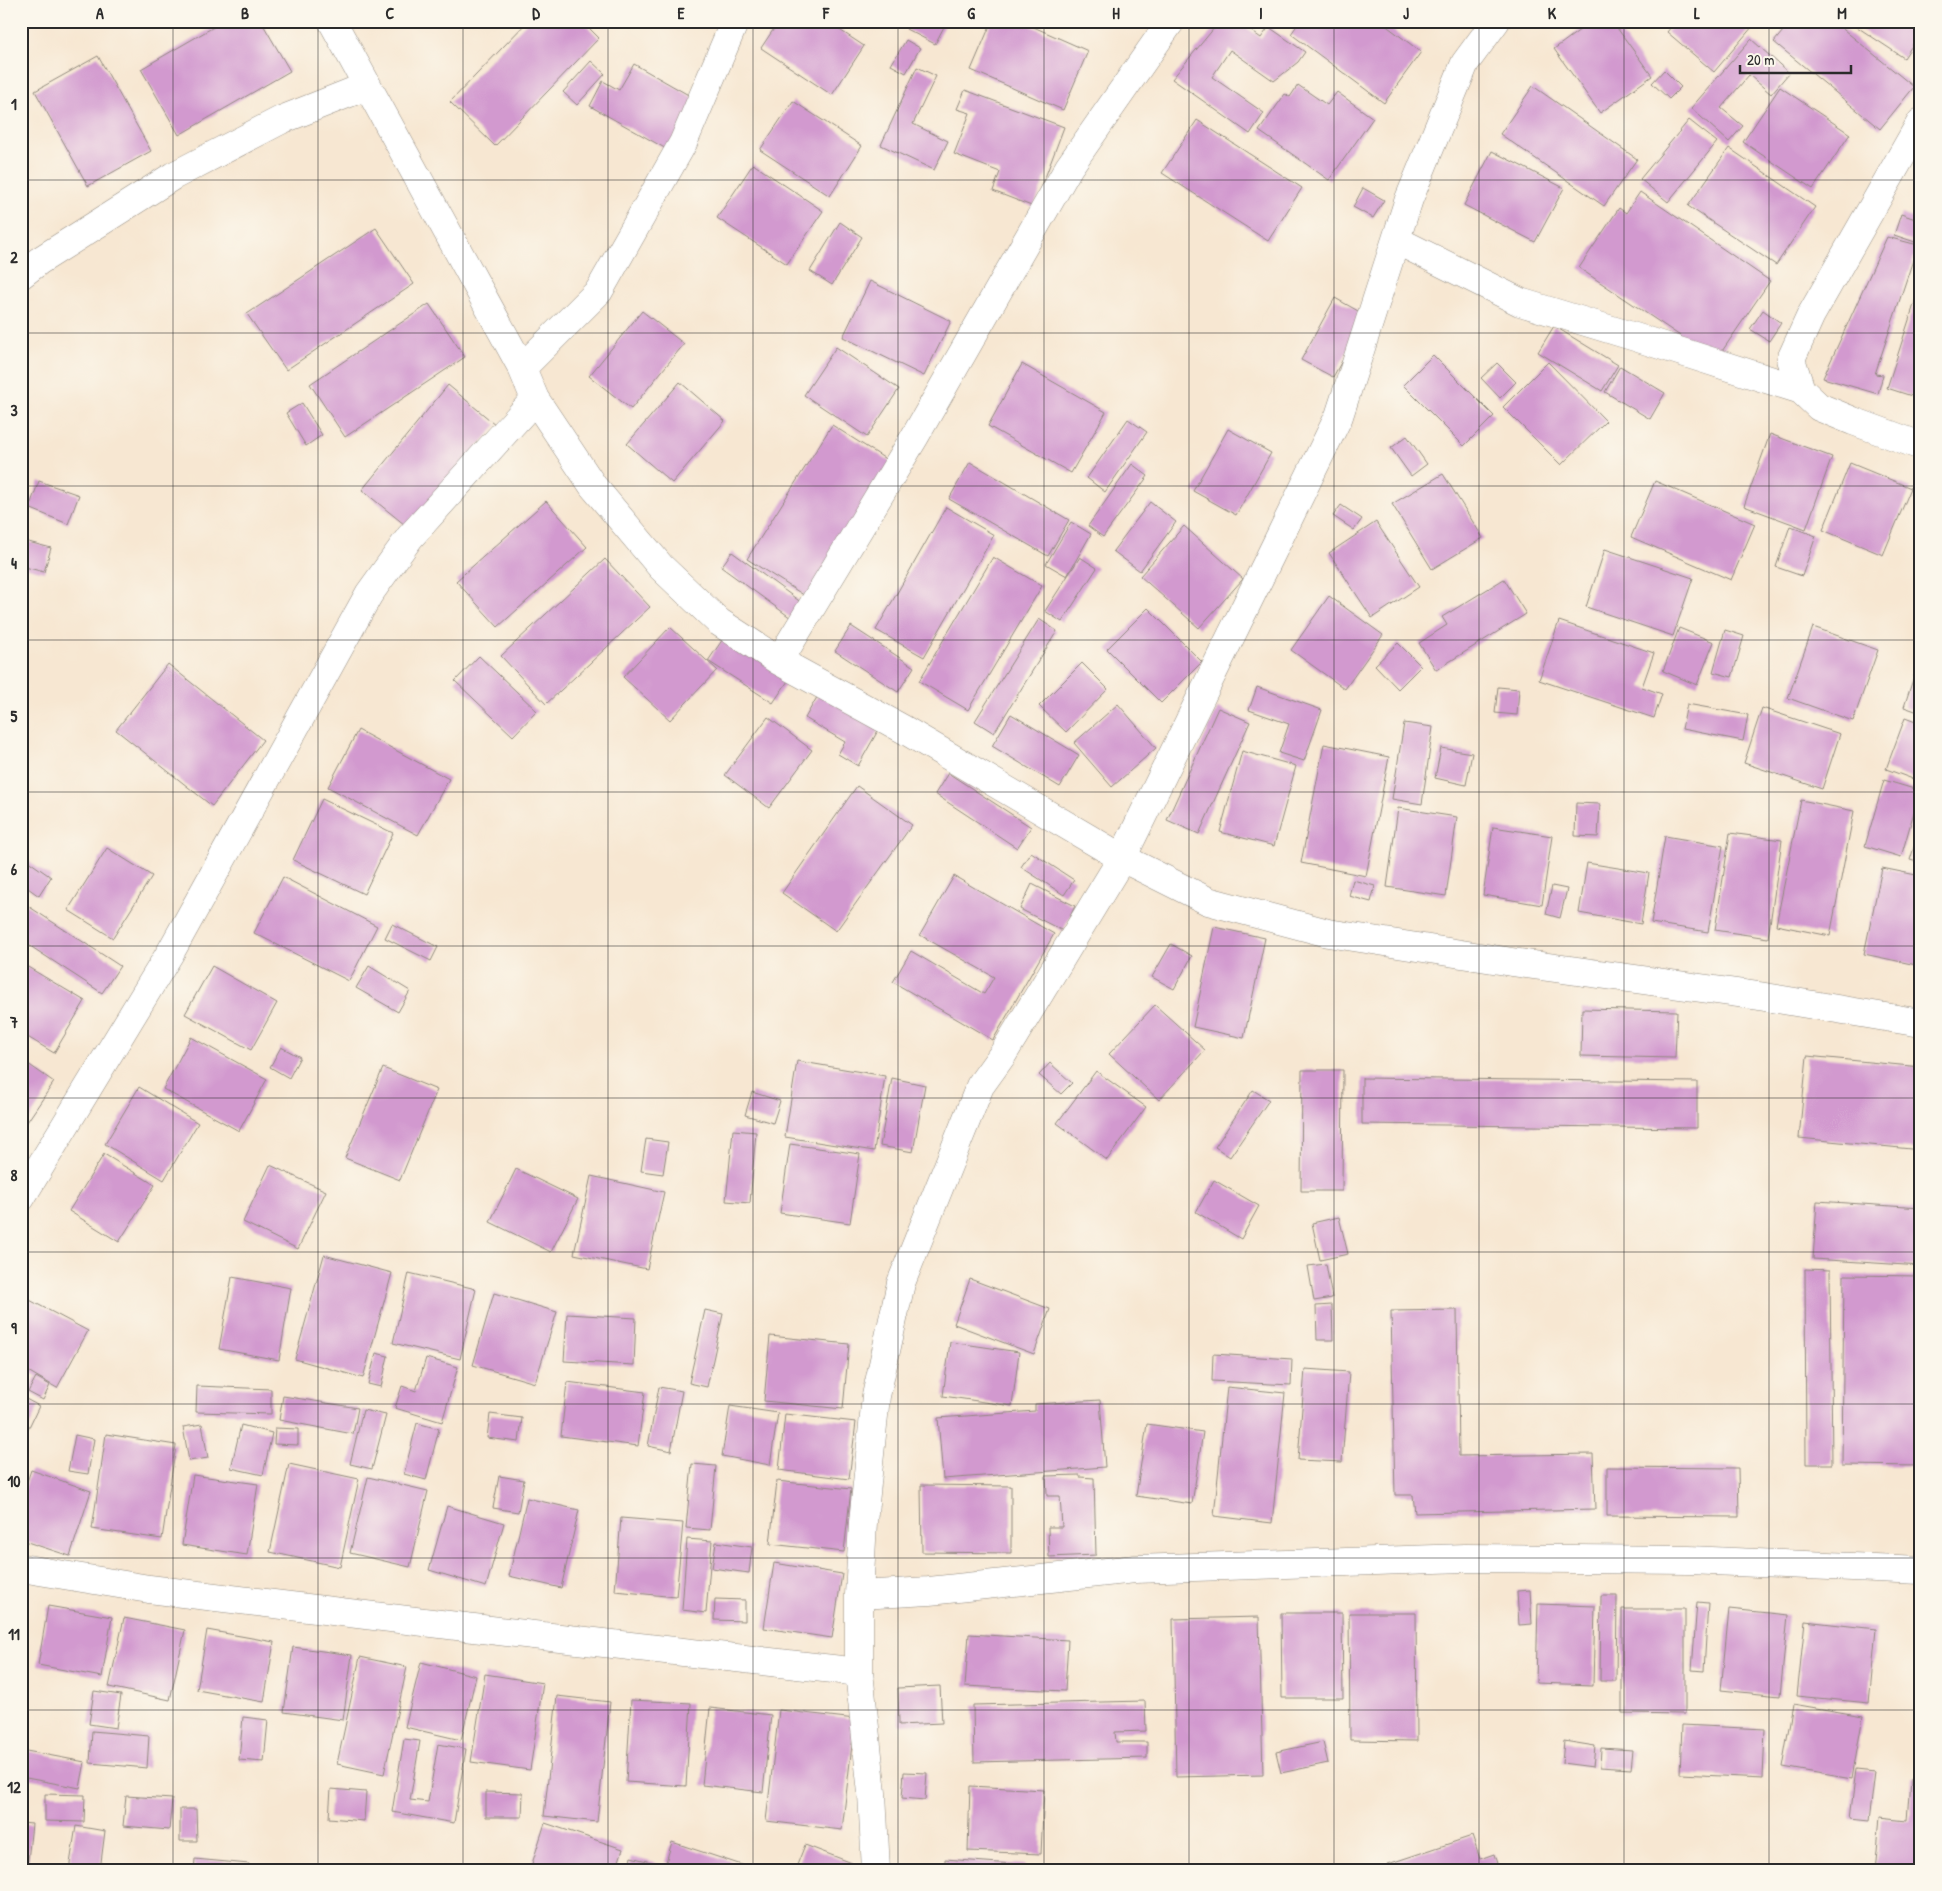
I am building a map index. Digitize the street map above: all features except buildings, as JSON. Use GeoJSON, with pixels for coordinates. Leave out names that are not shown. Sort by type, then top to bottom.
{"type":"FeatureCollection","features":[{"type":"Feature","properties":{"kind":"street"},"geometry":{"type":"LineString","coordinates":[[332,21],[522,368],[535,399],[593,486],[661,567],[719,622],[780,661],[903,729],[1122,858],[1208,901],[1328,933],[1512,962],[1759,996],[1921,1023]]}},
{"type":"Feature","properties":{"kind":"street"},"geometry":{"type":"LineString","coordinates":[[522,368],[599,291],[683,143],[734,21]]}},
{"type":"Feature","properties":{"kind":"street"},"geometry":{"type":"LineString","coordinates":[[780,661],[914,438],[1069,167],[1171,21]]}},
{"type":"Feature","properties":{"kind":"street"},"geometry":{"type":"LineString","coordinates":[[876,1870],[872,1793],[859,1672],[859,1595],[876,1396],[900,1283],[980,1086],[1003,1054],[1122,858],[1339,416],[1409,199],[1465,63],[1496,21]]}},
{"type":"Feature","properties":{"kind":"street"},"geometry":{"type":"LineString","coordinates":[[30,268],[172,176],[281,120],[366,86]]}},
{"type":"Feature","properties":{"kind":"street"},"geometry":{"type":"LineString","coordinates":[[1800,390],[1791,359],[1811,315],[1921,122]]}},
{"type":"Feature","properties":{"kind":"street"},"geometry":{"type":"LineString","coordinates":[[1396,240],[1520,302],[1800,390],[1819,407],[1921,446]]}},
{"type":"Feature","properties":{"kind":"street"},"geometry":{"type":"LineString","coordinates":[[21,1198],[170,953],[369,594],[410,537],[535,399]]}},
{"type":"Feature","properties":{"kind":"street"},"geometry":{"type":"LineString","coordinates":[[859,1595],[929,1591],[1135,1569],[1465,1558],[1689,1560],[1921,1570]]}},
{"type":"Feature","properties":{"kind":"street"},"geometry":{"type":"LineString","coordinates":[[21,1568],[149,1589],[516,1634],[859,1672]]}}]}
